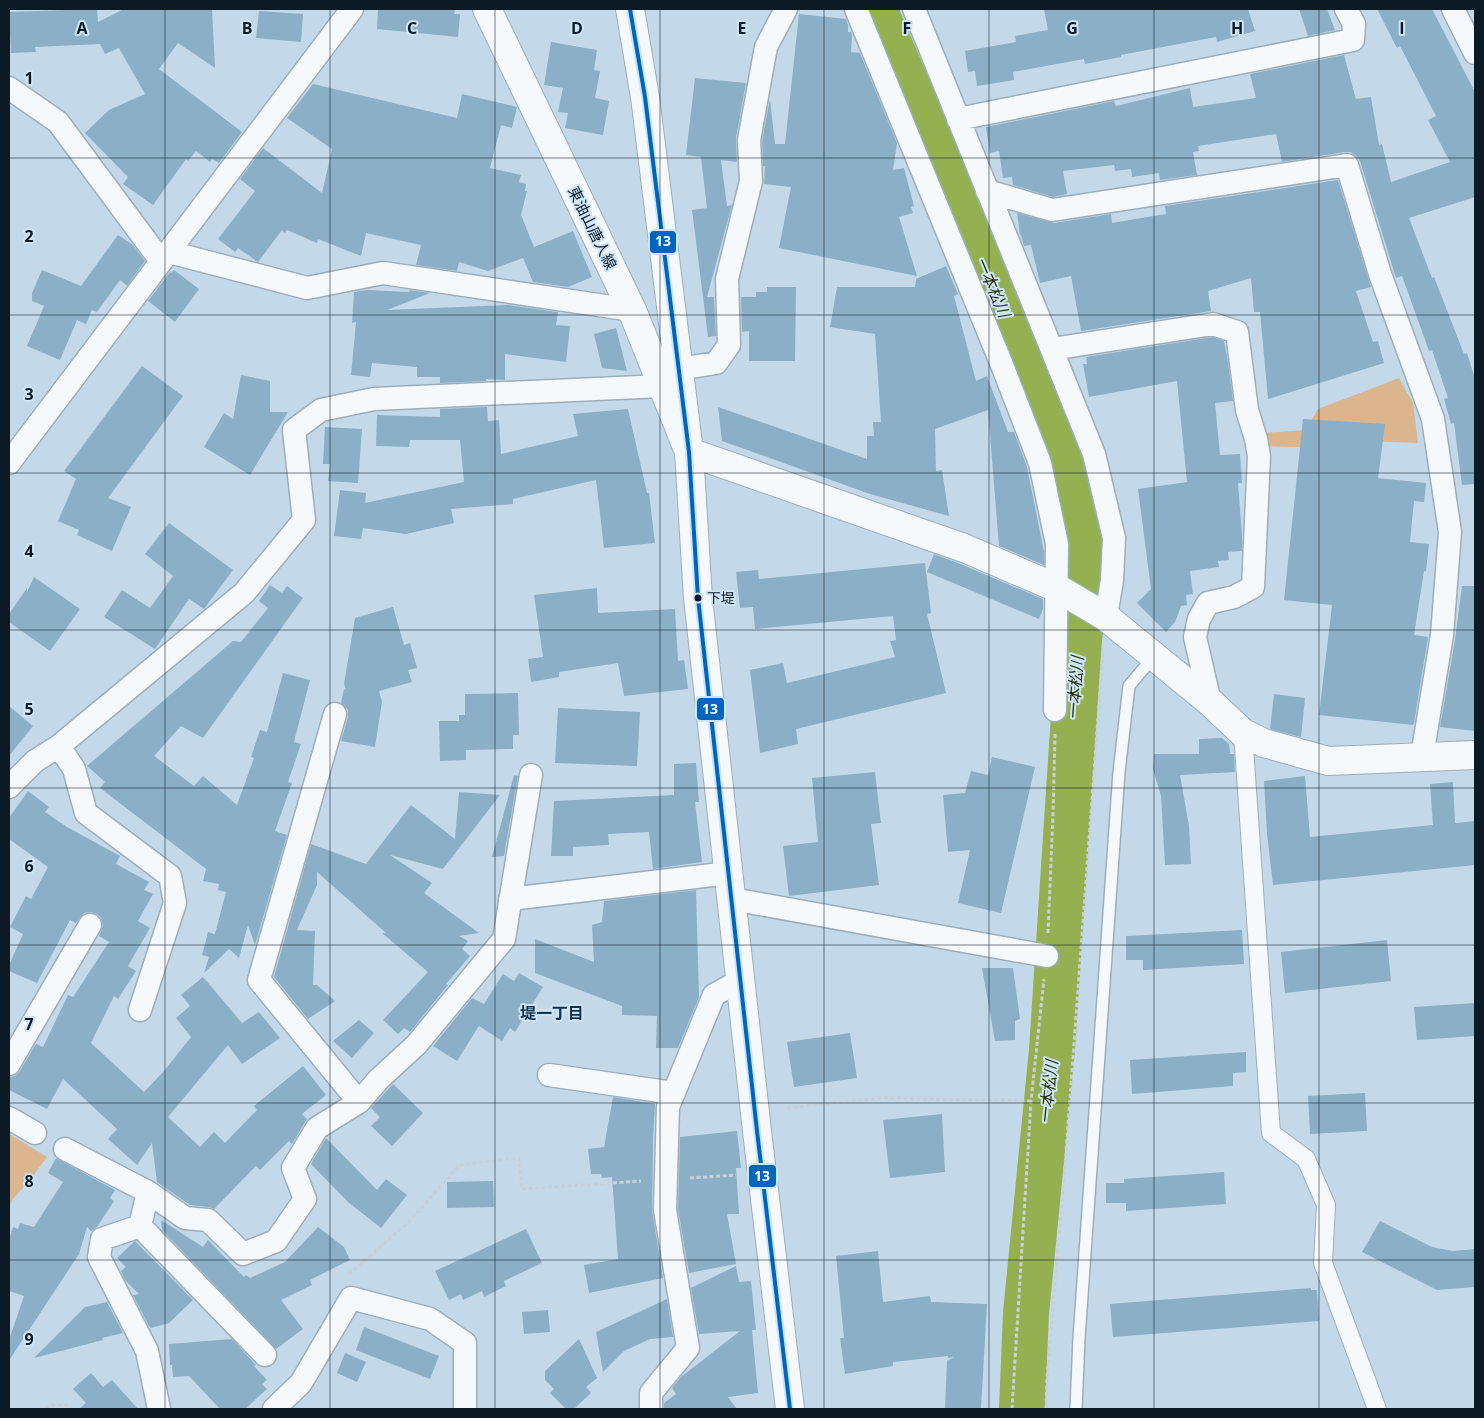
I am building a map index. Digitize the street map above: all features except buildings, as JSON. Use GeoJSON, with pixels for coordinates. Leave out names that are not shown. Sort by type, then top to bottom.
{"type":"FeatureCollection","features":[{"type":"Feature","properties":{"kind":"main road","name":"東油山唐人線"},"geometry":{"type":"LineString","coordinates":[[487,9],[632,310],[670,378],[689,452],[698,598],[790,1409]]}},
{"type":"Feature","properties":{"kind":"main road"},"geometry":{"type":"LineString","coordinates":[[630,9],[645,97],[670,378]]}},
{"type":"Feature","properties":{"kind":"main road"},"geometry":{"type":"LineString","coordinates":[[689,452],[964,548],[1061,591],[1100,614],[1155,656],[1210,702],[1243,733],[1264,743],[1328,761],[1475,755]]}},
{"type":"Feature","properties":{"kind":"street"},"geometry":{"type":"LineString","coordinates":[[9,787],[35,761],[59,746],[244,593],[304,520],[294,430],[321,410],[374,399],[670,378],[716,363],[730,345],[727,279],[751,181],[749,140],[766,47],[786,9]]}},
{"type":"Feature","properties":{"kind":"street"},"geometry":{"type":"LineString","coordinates":[[856,9],[1002,365],[1040,463],[1057,544],[1061,591],[1055,710]]}},
{"type":"Feature","properties":{"kind":"street"},"geometry":{"type":"LineString","coordinates":[[914,9],[1094,454],[1114,538],[1112,580],[1100,614]]}},
{"type":"Feature","properties":{"kind":"street"},"geometry":{"type":"LineString","coordinates":[[958,118],[1354,40],[1354,24],[1346,9]]}},
{"type":"Feature","properties":{"kind":"street"},"geometry":{"type":"LineString","coordinates":[[1453,9],[1475,53]]}},
{"type":"Feature","properties":{"kind":"street"},"geometry":{"type":"LineString","coordinates":[[9,463],[165,256],[342,14]]}},
{"type":"Feature","properties":{"kind":"street"},"geometry":{"type":"LineString","coordinates":[[9,88],[58,122],[165,256],[307,288],[383,272],[632,310]]}},
{"type":"Feature","properties":{"kind":"street"},"geometry":{"type":"LineString","coordinates":[[987,191],[1052,210],[1347,165],[1380,274],[1434,419],[1450,532],[1442,635],[1422,756]]}},
{"type":"Feature","properties":{"kind":"street"},"geometry":{"type":"LineString","coordinates":[[1052,349],[1213,324],[1237,332],[1247,410],[1259,456],[1253,587],[1234,597],[1208,603],[1199,619],[1195,637],[1210,702]]}},
{"type":"Feature","properties":{"kind":"street"},"geometry":{"type":"LineString","coordinates":[[335,714],[259,980],[359,1102]]}},
{"type":"Feature","properties":{"kind":"street"},"geometry":{"type":"LineString","coordinates":[[1243,733],[1271,1133],[1306,1159],[1326,1205],[1323,1263],[1377,1409]]}},
{"type":"Feature","properties":{"kind":"street"},"geometry":{"type":"LineString","coordinates":[[59,746],[74,769],[86,813],[170,876],[175,903],[140,1010]]}},
{"type":"Feature","properties":{"kind":"street"},"geometry":{"type":"LineString","coordinates":[[65,1149],[148,1192],[185,1218],[208,1220],[244,1254],[276,1241],[305,1199],[293,1168],[317,1128],[359,1102],[379,1079],[416,1045],[504,939],[531,775]]}},
{"type":"Feature","properties":{"kind":"street"},"geometry":{"type":"LineString","coordinates":[[510,899],[731,886],[1046,956]]}},
{"type":"Feature","properties":{"kind":"street"},"geometry":{"type":"LineString","coordinates":[[9,1064],[90,925]]}},
{"type":"Feature","properties":{"kind":"street"},"geometry":{"type":"LineString","coordinates":[[651,1409],[651,1393],[688,1348],[665,1210],[668,1107],[714,995],[741,980]]}},
{"type":"Feature","properties":{"kind":"street"},"geometry":{"type":"LineString","coordinates":[[549,1076],[674,1093]]}},
{"type":"Feature","properties":{"kind":"street"},"geometry":{"type":"LineString","coordinates":[[9,1118],[35,1133]]}},
{"type":"Feature","properties":{"kind":"street"},"geometry":{"type":"LineString","coordinates":[[140,1226],[148,1192]]}},
{"type":"Feature","properties":{"kind":"street"},"geometry":{"type":"LineString","coordinates":[[140,1226],[265,1355]]}},
{"type":"Feature","properties":{"kind":"street"},"geometry":{"type":"LineString","coordinates":[[140,1226],[102,1239],[99,1257],[146,1351],[159,1409]]}},
{"type":"Feature","properties":{"kind":"street"},"geometry":{"type":"LineString","coordinates":[[274,1409],[302,1383],[351,1298],[430,1319],[465,1343],[465,1409]]}},
{"type":"Feature","properties":{"kind":"lane"},"geometry":{"type":"LineString","coordinates":[[1076,1409],[1079,1338],[1120,762],[1129,686],[1155,656]]}},
{"type":"Feature","properties":{"kind":"path"},"geometry":{"type":"LineString","coordinates":[[1046,1409],[1065,1166],[1100,614]]}},
{"type":"Feature","properties":{"kind":"path"},"geometry":{"type":"LineString","coordinates":[[1012,1409],[1031,1101],[1046,956],[1053,815],[1055,710]]}},
{"type":"Feature","properties":{"kind":"path"},"geometry":{"type":"LineString","coordinates":[[788,1108],[882,1098],[1031,1101]]}},
{"type":"Feature","properties":{"kind":"path"},"geometry":{"type":"LineString","coordinates":[[344,1279],[411,1220],[459,1165],[519,1158],[522,1190],[564,1186]]}},
{"type":"Feature","properties":{"kind":"path"},"geometry":{"type":"LineString","coordinates":[[46,1409],[51,1405],[67,1405],[72,1409]]}},
{"type":"Feature","properties":{"kind":"shaded area"},"geometry":{"type":"Polygon","coordinates":[[[1399,378],[1413,403],[1418,443],[1337,440],[1325,448],[1263,446],[1263,433],[1306,430],[1318,409],[1399,378]]]}},
{"type":"Feature","properties":{"kind":"shaded area"},"geometry":{"type":"Polygon","coordinates":[[[9,1134],[47,1157],[13,1199],[9,1207],[9,1134]]]}},
{"type":"Feature","properties":{"kind":"waterway","name":"一本松川"},"geometry":{"type":"LineString","coordinates":[[874,9],[1081,492],[1083,546],[1087,582],[1079,639],[1052,1050],[1026,1313],[1022,1409]]}},
{"type":"Feature","properties":{"kind":"transit line","name":"13"},"geometry":{"type":"LineString","coordinates":[[630,9],[645,97],[689,452],[698,598],[790,1409]]}},
{"type":"Feature","properties":{"kind":"place","name":"下堤"},"geometry":{"type":"Point","coordinates":[698,598]}},
{"type":"Feature","properties":{"kind":"district","name":"堤一丁目"},"geometry":{"type":"Point","coordinates":[552,1013]}}]}
